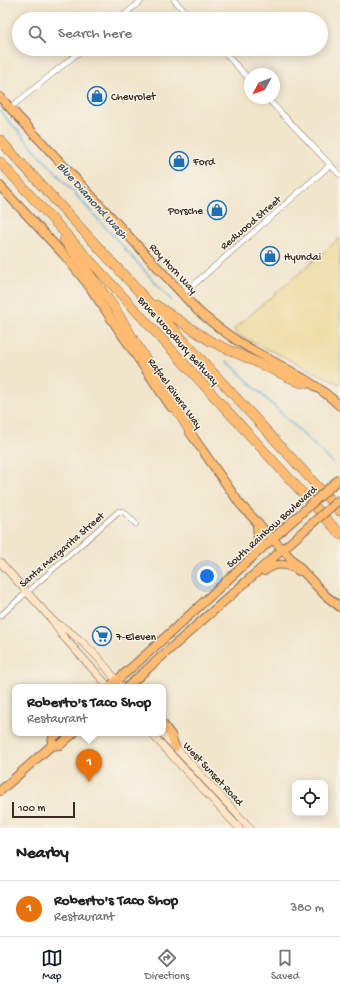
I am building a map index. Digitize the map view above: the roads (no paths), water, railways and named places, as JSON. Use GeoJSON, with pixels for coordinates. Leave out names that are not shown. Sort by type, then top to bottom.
{"type":"FeatureCollection","features":[{"type":"Feature","properties":{"kind":"highway","name":"Bruce Woodbury Beltway"},"geometry":{"type":"LineString","coordinates":[[0,140],[340,511]]}},
{"type":"Feature","properties":{"kind":"highway","name":"Bruce Woodbury Beltway"},"geometry":{"type":"LineString","coordinates":[[0,162],[340,534]]}},
{"type":"Feature","properties":{"kind":"highway"},"geometry":{"type":"LineString","coordinates":[[54,221],[61,236],[114,308],[192,435]]}},
{"type":"Feature","properties":{"kind":"highway"},"geometry":{"type":"LineString","coordinates":[[147,301],[178,319],[210,341],[301,383],[309,382]]}},
{"type":"Feature","properties":{"kind":"main road","name":"Roy Horn Way"},"geometry":{"type":"LineString","coordinates":[[0,97],[198,311],[239,342],[309,382],[340,406]]}},
{"type":"Feature","properties":{"kind":"main road","name":"Rafael Rivera Way"},"geometry":{"type":"LineString","coordinates":[[0,186],[66,256],[89,286],[160,393],[192,435],[231,492],[256,523],[263,527],[325,595],[340,606]]}},
{"type":"Feature","properties":{"kind":"main road","name":"South Rainbow Boulevard"},"geometry":{"type":"LineString","coordinates":[[119,684],[248,560],[340,478]]}},
{"type":"Feature","properties":{"kind":"main road"},"geometry":{"type":"LineString","coordinates":[[130,684],[340,499]]}},
{"type":"Feature","properties":{"kind":"main road"},"geometry":{"type":"LineString","coordinates":[[248,560],[257,548],[258,537],[256,523]]}},
{"type":"Feature","properties":{"kind":"main road"},"geometry":{"type":"LineString","coordinates":[[0,562],[53,621],[61,634],[106,684]]}},
{"type":"Feature","properties":{"kind":"main road"},"geometry":{"type":"LineString","coordinates":[[226,600],[272,566],[287,565],[310,578]]}},
{"type":"Feature","properties":{"kind":"main road"},"geometry":{"type":"LineString","coordinates":[[53,621],[68,630],[82,642],[119,684]]}},
{"type":"Feature","properties":{"kind":"main road"},"geometry":{"type":"LineString","coordinates":[[135,684],[136,678]]}},
{"type":"Feature","properties":{"kind":"main road"},"geometry":{"type":"LineString","coordinates":[[166,728],[171,735],[172,750]]}},
{"type":"Feature","properties":{"kind":"main road"},"geometry":{"type":"LineString","coordinates":[[0,791],[51,746],[53,738],[55,736]]}},
{"type":"Feature","properties":{"kind":"main road"},"geometry":{"type":"LineString","coordinates":[[51,746],[60,745],[70,736]]}},
{"type":"Feature","properties":{"kind":"main road","name":"West Sunset Road"},"geometry":{"type":"LineString","coordinates":[[155,736],[172,750],[250,828]]}},
{"type":"Feature","properties":{"kind":"main road","name":"West Sunset Road"},"geometry":{"type":"LineString","coordinates":[[164,736],[172,750],[221,809],[239,828]]}},
{"type":"Feature","properties":{"kind":"main road"},"geometry":{"type":"LineString","coordinates":[[221,809],[227,804]]}},
{"type":"Feature","properties":{"kind":"street"},"geometry":{"type":"LineString","coordinates":[[127,12],[142,0]]}},
{"type":"Feature","properties":{"kind":"street"},"geometry":{"type":"LineString","coordinates":[[174,0],[185,12]]}},
{"type":"Feature","properties":{"kind":"street"},"geometry":{"type":"LineString","coordinates":[[10,108],[73,56]]}},
{"type":"Feature","properties":{"kind":"street"},"geometry":{"type":"LineString","coordinates":[[228,56],[244,74]]}},
{"type":"Feature","properties":{"kind":"street"},"geometry":{"type":"LineString","coordinates":[[273,104],[340,175]]}},
{"type":"Feature","properties":{"kind":"street","name":"Redwood Street"},"geometry":{"type":"LineString","coordinates":[[183,294],[330,165]]}},
{"type":"Feature","properties":{"kind":"street","name":"Santa Margarita Street"},"geometry":{"type":"LineString","coordinates":[[0,616],[119,511],[124,512],[136,524]]}},
{"type":"Feature","properties":{"kind":"waterway","name":"Blue Diamond Wash"},"geometry":{"type":"LineString","coordinates":[[0,111],[172,301]]}},
{"type":"Feature","properties":{"kind":"waterway","name":"Blue Diamond Wash"},"geometry":{"type":"LineString","coordinates":[[227,361],[332,462]]}},
{"type":"Feature","properties":{"kind":"place","name":"Chevrolet"},"geometry":{"type":"Point","coordinates":[97,96]}},
{"type":"Feature","properties":{"kind":"place","name":"Ford"},"geometry":{"type":"Point","coordinates":[179,161]}},
{"type":"Feature","properties":{"kind":"place","name":"Porsche"},"geometry":{"type":"Point","coordinates":[217,210]}},
{"type":"Feature","properties":{"kind":"place","name":"Hyundai"},"geometry":{"type":"Point","coordinates":[270,256]}},
{"type":"Feature","properties":{"kind":"place","name":"7-Eleven"},"geometry":{"type":"Point","coordinates":[102,636]}},
{"type":"Feature","properties":{"kind":"place","name":"Roberto's Taco Shop"},"geometry":{"type":"Point","coordinates":[89,782]}}]}
